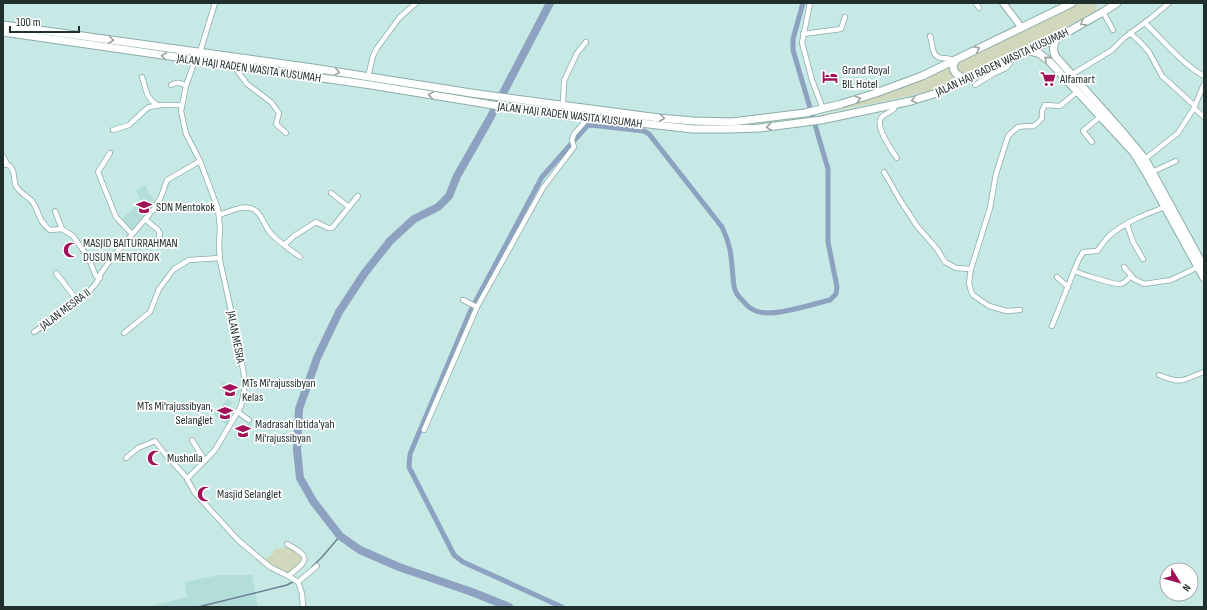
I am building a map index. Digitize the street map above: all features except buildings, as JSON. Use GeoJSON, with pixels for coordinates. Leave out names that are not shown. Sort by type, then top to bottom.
{"type":"FeatureCollection","features":[{"type":"Feature","properties":{"kind":"highway","name":"JALAN HAJI RADEN WASITA KUSUMAH"},"geometry":{"type":"LineString","coordinates":[[3,32],[194,62],[233,65],[248,63],[313,68],[471,93],[563,104],[659,118],[732,122],[805,113],[860,99],[895,87],[922,76],[1072,3]]}},
{"type":"Feature","properties":{"kind":"highway","name":"JALAN HAJI RADEN WASITA KUSUMAH"},"geometry":{"type":"LineString","coordinates":[[3,25],[200,52],[248,63],[524,110],[692,129],[760,128],[821,120],[911,101],[937,93],[953,87],[966,79],[1057,38],[1106,8],[1117,3]]}},
{"type":"Feature","properties":{"kind":"highway"},"geometry":{"type":"LineString","coordinates":[[1057,38],[1053,46],[1054,53],[1134,153],[1165,207],[1184,235]]}},
{"type":"Feature","properties":{"kind":"highway"},"geometry":{"type":"LineString","coordinates":[[129,51],[131,42]]}},
{"type":"Feature","properties":{"kind":"highway"},"geometry":{"type":"LineString","coordinates":[[1030,50],[1044,56],[1145,159],[1201,267],[1204,278]]}},
{"type":"Feature","properties":{"kind":"highway"},"geometry":{"type":"LineString","coordinates":[[955,60],[953,65],[955,73],[959,77],[966,79]]}},
{"type":"Feature","properties":{"kind":"highway"},"geometry":{"type":"LineString","coordinates":[[692,129],[693,121]]}},
{"type":"Feature","properties":{"kind":"main road"},"geometry":{"type":"LineString","coordinates":[[1003,3],[1022,28]]}},
{"type":"Feature","properties":{"kind":"street"},"geometry":{"type":"LineString","coordinates":[[200,52],[215,3]]}},
{"type":"Feature","properties":{"kind":"street"},"geometry":{"type":"LineString","coordinates":[[368,77],[373,56],[377,48],[400,17],[416,3]]}},
{"type":"Feature","properties":{"kind":"street"},"geometry":{"type":"LineString","coordinates":[[810,3],[802,43],[821,109]]}},
{"type":"Feature","properties":{"kind":"street"},"geometry":{"type":"LineString","coordinates":[[976,3],[979,8]]}},
{"type":"Feature","properties":{"kind":"street"},"geometry":{"type":"LineString","coordinates":[[1159,3],[1162,8]]}},
{"type":"Feature","properties":{"kind":"street"},"geometry":{"type":"LineString","coordinates":[[1071,75],[1108,53],[1130,33],[1145,23],[1169,3]]}},
{"type":"Feature","properties":{"kind":"street"},"geometry":{"type":"LineString","coordinates":[[1106,8],[1113,30]]}},
{"type":"Feature","properties":{"kind":"street"},"geometry":{"type":"LineString","coordinates":[[803,34],[841,29],[845,17]]}},
{"type":"Feature","properties":{"kind":"street"},"geometry":{"type":"LineString","coordinates":[[1145,23],[1166,46],[1192,69],[1204,76]]}},
{"type":"Feature","properties":{"kind":"street"},"geometry":{"type":"LineString","coordinates":[[1130,33],[1149,52],[1162,76],[1204,117]]}},
{"type":"Feature","properties":{"kind":"street"},"geometry":{"type":"LineString","coordinates":[[930,36],[932,50],[938,58],[949,58],[955,60]]}},
{"type":"Feature","properties":{"kind":"street"},"geometry":{"type":"LineString","coordinates":[[563,104],[564,81],[578,53],[586,42]]}},
{"type":"Feature","properties":{"kind":"street"},"geometry":{"type":"LineString","coordinates":[[975,85],[997,71],[1006,68],[1011,59]]}},
{"type":"Feature","properties":{"kind":"street","name":"JALAN MESRA"},"geometry":{"type":"LineString","coordinates":[[187,478],[205,462],[215,450],[243,402],[244,392],[244,375],[238,337],[224,285],[220,258],[218,209],[200,161],[186,134],[181,111],[186,86],[194,62]]}},
{"type":"Feature","properties":{"kind":"street"},"geometry":{"type":"LineString","coordinates":[[233,65],[249,86],[274,105],[279,113],[276,124],[286,133]]}},
{"type":"Feature","properties":{"kind":"street"},"geometry":{"type":"LineString","coordinates":[[142,77],[148,97],[158,106]]}},
{"type":"Feature","properties":{"kind":"street"},"geometry":{"type":"LineString","coordinates":[[171,85],[180,82],[186,86]]}},
{"type":"Feature","properties":{"kind":"street"},"geometry":{"type":"LineString","coordinates":[[1145,159],[1178,133],[1194,107],[1204,84]]}},
{"type":"Feature","properties":{"kind":"street"},"geometry":{"type":"LineString","coordinates":[[1020,310],[1006,311],[988,306],[972,295],[971,292],[971,269],[990,208],[996,174],[1008,136],[1018,127],[1024,126],[1031,128],[1034,126],[1042,118],[1042,111],[1045,105],[1060,106],[1078,91]]}},
{"type":"Feature","properties":{"kind":"street"},"geometry":{"type":"LineString","coordinates":[[895,104],[894,109],[883,117],[880,123],[883,134],[897,158]]}},
{"type":"Feature","properties":{"kind":"street"},"geometry":{"type":"LineString","coordinates":[[113,130],[129,126],[144,110],[158,106],[182,105]]}},
{"type":"Feature","properties":{"kind":"street"},"geometry":{"type":"LineString","coordinates":[[1092,142],[1083,131],[1100,112]]}},
{"type":"Feature","properties":{"kind":"street"},"geometry":{"type":"LineString","coordinates":[[424,430],[477,307],[543,188],[570,153],[577,130],[589,117]]}},
{"type":"Feature","properties":{"kind":"street"},"geometry":{"type":"LineString","coordinates":[[110,153],[98,172],[116,217],[132,234]]}},
{"type":"Feature","properties":{"kind":"street"},"geometry":{"type":"LineString","coordinates":[[3,156],[5,165],[10,166],[15,175],[17,187],[32,201],[42,223],[50,230],[62,229],[71,234],[90,259],[96,276],[100,278]]}},
{"type":"Feature","properties":{"kind":"street","name":"JALAN MESRA II"},"geometry":{"type":"LineString","coordinates":[[34,332],[88,293],[100,278],[101,273],[107,265],[158,202],[167,180],[200,161]]}},
{"type":"Feature","properties":{"kind":"street"},"geometry":{"type":"LineString","coordinates":[[1152,172],[1176,161]]}},
{"type":"Feature","properties":{"kind":"street"},"geometry":{"type":"LineString","coordinates":[[884,172],[917,226],[937,249],[945,262],[956,268],[971,269]]}},
{"type":"Feature","properties":{"kind":"street"},"geometry":{"type":"LineString","coordinates":[[331,193],[349,207]]}},
{"type":"Feature","properties":{"kind":"street"},"geometry":{"type":"LineString","coordinates":[[285,244],[294,236],[316,222],[328,228],[332,228],[358,196]]}},
{"type":"Feature","properties":{"kind":"street"},"geometry":{"type":"LineString","coordinates":[[219,215],[242,207],[251,208],[260,215],[268,231],[300,257]]}},
{"type":"Feature","properties":{"kind":"street"},"geometry":{"type":"LineString","coordinates":[[1052,326],[1083,252],[1097,251],[1110,235],[1126,224],[1152,211],[1165,207]]}},
{"type":"Feature","properties":{"kind":"street"},"geometry":{"type":"LineString","coordinates":[[55,211],[62,229]]}},
{"type":"Feature","properties":{"kind":"street"},"geometry":{"type":"LineString","coordinates":[[145,219],[158,230],[160,234],[158,240]]}},
{"type":"Feature","properties":{"kind":"street"},"geometry":{"type":"LineString","coordinates":[[1126,224],[1133,242],[1143,259]]}},
{"type":"Feature","properties":{"kind":"street"},"geometry":{"type":"LineString","coordinates":[[124,333],[151,311],[159,289],[174,268],[186,261],[220,258]]}},
{"type":"Feature","properties":{"kind":"street"},"geometry":{"type":"LineString","coordinates":[[1124,267],[1131,276],[1141,283],[1147,284],[1171,280],[1201,267]]}},
{"type":"Feature","properties":{"kind":"street"},"geometry":{"type":"LineString","coordinates":[[1074,271],[1118,284],[1124,283],[1131,276]]}},
{"type":"Feature","properties":{"kind":"street"},"geometry":{"type":"LineString","coordinates":[[56,273],[77,300]]}},
{"type":"Feature","properties":{"kind":"street"},"geometry":{"type":"LineString","coordinates":[[1056,277],[1068,287]]}},
{"type":"Feature","properties":{"kind":"street"},"geometry":{"type":"LineString","coordinates":[[463,300],[477,307]]}},
{"type":"Feature","properties":{"kind":"street"},"geometry":{"type":"LineString","coordinates":[[1159,375],[1181,381],[1204,372]]}},
{"type":"Feature","properties":{"kind":"street"},"geometry":{"type":"LineString","coordinates":[[238,412],[249,420]]}},
{"type":"Feature","properties":{"kind":"street"},"geometry":{"type":"LineString","coordinates":[[126,458],[138,448],[155,440],[165,454],[187,478],[195,493],[238,540],[270,567],[297,581],[302,593],[302,607]]}},
{"type":"Feature","properties":{"kind":"street"},"geometry":{"type":"LineString","coordinates":[[192,440],[205,462]]}},
{"type":"Feature","properties":{"kind":"street"},"geometry":{"type":"LineString","coordinates":[[287,544],[303,554],[304,558],[302,566],[289,576]]}},
{"type":"Feature","properties":{"kind":"street"},"geometry":{"type":"LineString","coordinates":[[297,581],[317,566]]}},
{"type":"Feature","properties":{"kind":"shaded area","name":"SDN Mentokok"},"geometry":{"type":"Polygon","coordinates":[[[145,185],[156,204],[134,230],[121,220],[141,201],[136,191],[145,185]]]}},
{"type":"Feature","properties":{"kind":"shaded area","name":"MTs Mi'rajussibyan Kelas"},"geometry":{"type":"Polygon","coordinates":[[[222,382],[241,389],[238,397],[219,390],[222,382]]]}},
{"type":"Feature","properties":{"kind":"shaded area","name":"MTs Mi'rajussibyan Kelas"},"geometry":{"type":"Polygon","coordinates":[[[228,399],[233,403],[224,413],[233,420],[227,426],[214,414],[228,399]]]}},
{"type":"Feature","properties":{"kind":"shaded area","name":"Madrasah Ibtida'yah Mi'rajussibyan"},"geometry":{"type":"Polygon","coordinates":[[[249,422],[253,427],[238,440],[234,435],[249,422]]]}},
{"type":"Feature","properties":{"kind":"shaded area"},"geometry":{"type":"Polygon","coordinates":[[[219,575],[252,575],[258,607],[147,607],[187,597],[185,582],[219,575]]]}},
{"type":"Feature","properties":{"kind":"green space"},"geometry":{"type":"Polygon","coordinates":[[[1077,3],[1096,3],[1096,11],[977,70],[964,74],[957,68],[962,60],[1030,28],[1077,3]]]}},
{"type":"Feature","properties":{"kind":"green space"},"geometry":{"type":"Polygon","coordinates":[[[951,63],[949,68],[950,72],[958,79],[928,91],[819,114],[818,112],[951,63]]]}},
{"type":"Feature","properties":{"kind":"green space"},"geometry":{"type":"Polygon","coordinates":[[[289,546],[298,552],[305,562],[289,573],[277,568],[265,559],[274,553],[273,551],[277,548],[279,549],[289,546]]]}},
{"type":"Feature","properties":{"kind":"waterway"},"geometry":{"type":"LineString","coordinates":[[509,607],[472,592],[399,567],[360,550],[340,536],[313,501],[300,478],[297,450],[299,409],[317,358],[339,312],[364,274],[390,241],[414,219],[438,207],[449,196],[457,176],[489,120],[550,3]]}},
{"type":"Feature","properties":{"kind":"waterway"},"geometry":{"type":"LineString","coordinates":[[562,607],[463,562],[454,555],[409,467],[410,454],[470,312],[542,177],[587,126],[591,125],[644,131],[649,134],[722,227],[730,249],[735,291],[746,305],[763,313],[782,312],[830,300],[836,294],[837,287],[828,242],[828,169],[793,50],[793,39],[803,3]]}},
{"type":"Feature","properties":{"kind":"waterway"},"geometry":{"type":"LineString","coordinates":[[312,567],[340,536]]}},
{"type":"Feature","properties":{"kind":"waterway"},"geometry":{"type":"LineString","coordinates":[[198,607],[287,585],[300,578]]}},
{"type":"Feature","properties":{"kind":"place","name":"Grand Royal BIL Hotel"},"geometry":{"type":"Point","coordinates":[830,77]}},
{"type":"Feature","properties":{"kind":"place","name":"Alfamart"},"geometry":{"type":"Point","coordinates":[1048,79]}},
{"type":"Feature","properties":{"kind":"place","name":"SDN Mentokok"},"geometry":{"type":"Point","coordinates":[144,207]}},
{"type":"Feature","properties":{"kind":"place","name":"MASJID BAITURRAHMAN DUSUN MENTOKOK"},"geometry":{"type":"Point","coordinates":[71,250]}},
{"type":"Feature","properties":{"kind":"place","name":"MTs Mi'rajussibyan Kelas"},"geometry":{"type":"Point","coordinates":[230,390]}},
{"type":"Feature","properties":{"kind":"place","name":"MTs Mi'rajussibyan, Selanglet"},"geometry":{"type":"Point","coordinates":[225,413]}},
{"type":"Feature","properties":{"kind":"place","name":"Madrasah Ibtida'yah Mi'rajussibyan"},"geometry":{"type":"Point","coordinates":[243,431]}},
{"type":"Feature","properties":{"kind":"place","name":"Musholla"},"geometry":{"type":"Point","coordinates":[155,458]}},
{"type":"Feature","properties":{"kind":"place","name":"Masjid Selanglet"},"geometry":{"type":"Point","coordinates":[205,494]}}]}
